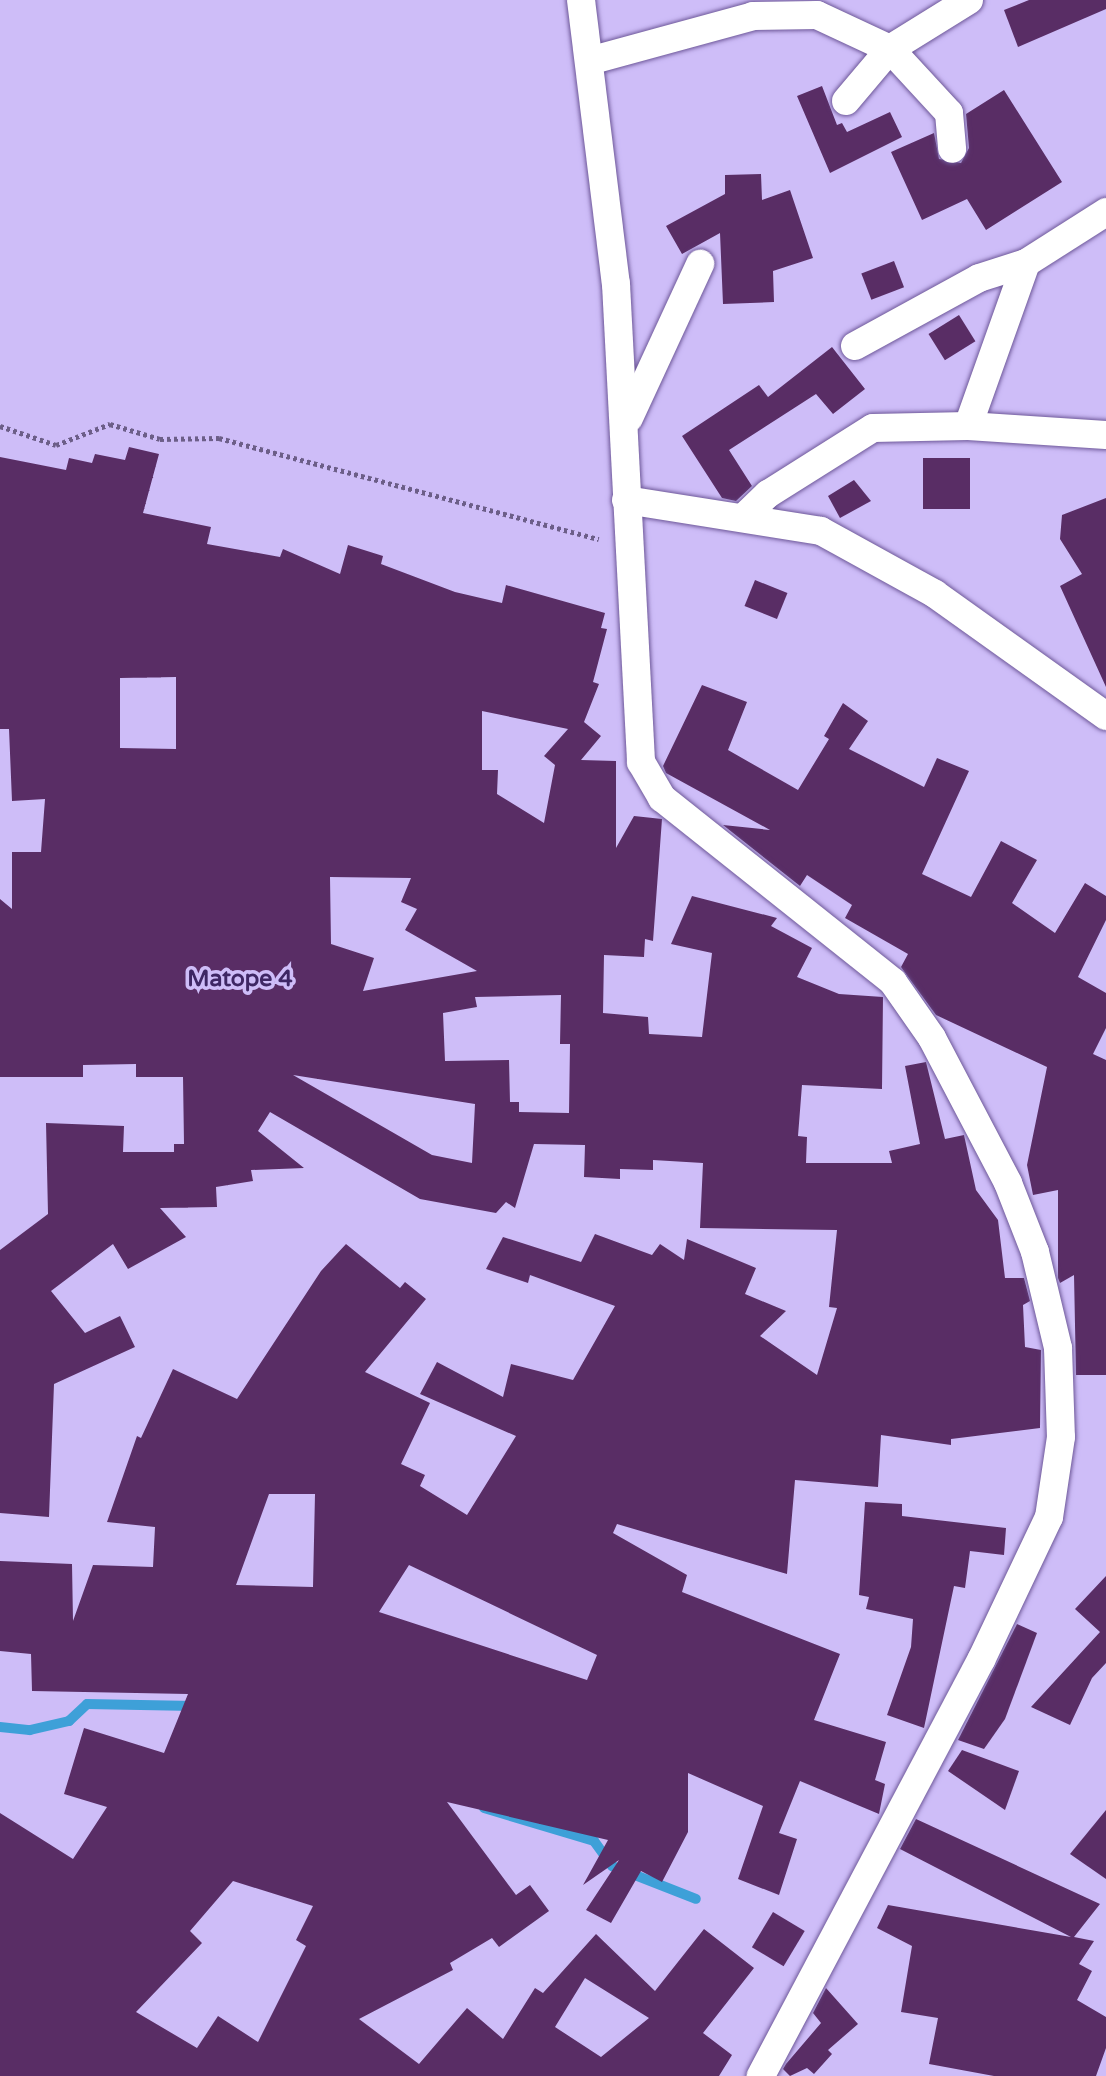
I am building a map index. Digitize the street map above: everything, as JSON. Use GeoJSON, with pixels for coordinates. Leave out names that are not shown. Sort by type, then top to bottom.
{"type":"FeatureCollection","features":[{"type":"Feature","properties":{"kind":"street"},"geometry":{"type":"LineString","coordinates":[[581,0],[627,424],[626,500],[641,762],[662,798],[893,982],[932,1038],[1008,1183],[1035,1252],[1058,1348],[1061,1437],[1049,1517],[981,1660],[761,2076]]}},
{"type":"Feature","properties":{"kind":"street"},"geometry":{"type":"LineString","coordinates":[[846,101],[890,49],[969,0]]}},
{"type":"Feature","properties":{"kind":"street"},"geometry":{"type":"LineString","coordinates":[[589,61],[753,16],[817,15],[890,49],[949,113],[952,149]]}},
{"type":"Feature","properties":{"kind":"street"},"geometry":{"type":"LineString","coordinates":[[855,346],[979,278],[1026,263],[1106,212]]}},
{"type":"Feature","properties":{"kind":"street"},"geometry":{"type":"LineString","coordinates":[[968,426],[1026,263]]}},
{"type":"Feature","properties":{"kind":"street"},"geometry":{"type":"LineString","coordinates":[[627,424],[700,264]]}},
{"type":"Feature","properties":{"kind":"street"},"geometry":{"type":"LineString","coordinates":[[745,516],[768,494],[873,428],[968,426],[1106,435]]}},
{"type":"Feature","properties":{"kind":"street"},"geometry":{"type":"LineString","coordinates":[[626,500],[745,516],[821,531],[935,594],[1106,716]]}},
{"type":"Feature","properties":{"kind":"path"},"geometry":{"type":"LineString","coordinates":[[0,426],[56,445],[110,424],[160,439],[219,438],[630,548]]}},
{"type":"Feature","properties":{"kind":"building"},"geometry":{"type":"Polygon","coordinates":[[[1029,0],[1106,0],[1106,9],[1018,47],[1004,10],[1029,0]]]}},
{"type":"Feature","properties":{"kind":"building"},"geometry":{"type":"Polygon","coordinates":[[[822,86],[837,125],[842,123],[847,132],[890,112],[902,137],[830,173],[797,96],[822,86]]]}},
{"type":"Feature","properties":{"kind":"building"},"geometry":{"type":"Polygon","coordinates":[[[1004,90],[1062,182],[986,230],[967,199],[922,220],[891,152],[934,133],[939,159],[961,163],[969,148],[966,114],[1004,90]]]}},
{"type":"Feature","properties":{"kind":"building"},"geometry":{"type":"Polygon","coordinates":[[[761,174],[762,200],[790,190],[813,258],[773,271],[774,302],[723,304],[720,233],[682,254],[666,226],[725,194],[725,175],[761,174]]]}},
{"type":"Feature","properties":{"kind":"building"},"geometry":{"type":"Polygon","coordinates":[[[894,261],[904,287],[871,300],[861,274],[894,261]]]}},
{"type":"Feature","properties":{"kind":"building"},"geometry":{"type":"Polygon","coordinates":[[[959,315],[975,341],[945,360],[928,334],[959,315]]]}},
{"type":"Feature","properties":{"kind":"building"},"geometry":{"type":"Polygon","coordinates":[[[832,347],[865,389],[833,414],[816,394],[729,450],[752,486],[736,501],[722,498],[682,436],[759,385],[768,397],[832,347]]]}},
{"type":"Feature","properties":{"kind":"building"},"geometry":{"type":"Polygon","coordinates":[[[129,447],[159,454],[143,513],[211,527],[207,544],[280,557],[283,549],[340,574],[348,545],[383,556],[381,564],[455,592],[502,603],[506,585],[605,613],[601,628],[607,629],[593,682],[599,684],[584,722],[601,736],[581,760],[616,761],[616,848],[634,816],[662,819],[653,941],[645,939],[644,957],[604,955],[603,1013],[648,1017],[649,1034],[702,1037],[712,953],[671,944],[692,896],[777,918],[771,926],[812,948],[797,977],[839,994],[883,997],[882,1089],[802,1085],[798,1136],[807,1137],[806,1163],[892,1163],[889,1151],[920,1144],[905,1066],[926,1062],[945,1139],[964,1135],[976,1190],[998,1220],[1005,1278],[1024,1278],[1030,1301],[1023,1305],[1025,1347],[1041,1350],[1040,1428],[951,1439],[951,1445],[881,1435],[878,1487],[795,1480],[787,1574],[617,1524],[613,1533],[687,1575],[682,1592],[840,1654],[814,1720],[886,1742],[875,1780],[885,1784],[879,1814],[800,1781],[779,1833],[797,1839],[779,1895],[738,1879],[763,1806],[688,1773],[688,1832],[662,1882],[641,1871],[611,1923],[586,1910],[619,1860],[583,1885],[608,1840],[447,1802],[516,1895],[530,1885],[549,1911],[499,1947],[492,1938],[450,1963],[453,1970],[359,2019],[419,2064],[467,2008],[503,2039],[535,1988],[543,1993],[596,1934],[655,1991],[704,1929],[754,1968],[703,2033],[732,2055],[719,2076],[0,2076],[0,1813],[73,1859],[107,1807],[64,1794],[84,1728],[164,1753],[188,1694],[32,1691],[31,1654],[0,1651],[0,1561],[72,1564],[73,1621],[93,1565],[153,1567],[155,1527],[107,1522],[137,1436],[141,1438],[173,1369],[237,1399],[321,1271],[346,1244],[400,1288],[405,1282],[426,1299],[365,1372],[430,1403],[401,1464],[425,1475],[420,1486],[467,1515],[516,1436],[420,1394],[437,1362],[503,1397],[511,1364],[573,1380],[615,1306],[530,1275],[528,1283],[486,1269],[503,1237],[581,1262],[595,1234],[652,1255],[660,1244],[684,1260],[687,1239],[756,1268],[745,1294],[786,1311],[760,1336],[817,1375],[837,1308],[829,1307],[837,1230],[700,1228],[703,1163],[653,1160],[653,1170],[620,1169],[620,1179],[584,1177],[585,1145],[534,1144],[515,1208],[506,1202],[496,1213],[420,1199],[270,1112],[258,1131],[304,1168],[251,1170],[253,1181],[216,1187],[217,1207],[160,1208],[186,1237],[128,1269],[113,1244],[51,1291],[85,1333],[120,1316],[135,1347],[54,1384],[49,1517],[0,1513],[0,1250],[48,1214],[46,1123],[124,1126],[123,1152],[174,1152],[174,1144],[184,1144],[183,1077],[136,1077],[136,1064],[83,1065],[83,1077],[0,1077],[0,899],[12,909],[12,852],[41,852],[45,799],[12,801],[9,729],[0,729],[0,457],[66,470],[69,458],[92,463],[95,454],[125,460],[129,447]],[[176,677],[120,678],[120,748],[176,749],[176,677]],[[482,711],[482,770],[498,770],[497,794],[544,823],[555,765],[544,756],[568,729],[482,711]],[[330,877],[331,944],[374,958],[363,991],[477,971],[405,930],[417,909],[401,902],[411,878],[330,877]],[[561,995],[475,997],[477,1007],[443,1013],[445,1061],[509,1060],[510,1102],[519,1102],[519,1112],[569,1113],[570,1044],[560,1044],[561,995]],[[293,1075],[432,1155],[472,1163],[475,1104],[293,1075]],[[269,1494],[236,1585],[313,1587],[315,1494],[269,1494]],[[409,1565],[379,1612],[587,1680],[597,1655],[409,1565]],[[233,1881],[190,1931],[202,1943],[136,2012],[197,2048],[218,2016],[258,2042],[306,1946],[296,1940],[313,1906],[233,1881]],[[585,1978],[555,2027],[601,2057],[649,2018],[585,1978]]]}},
{"type":"Feature","properties":{"kind":"building"},"geometry":{"type":"Polygon","coordinates":[[[923,458],[970,458],[970,509],[923,509],[923,458]]]}},
{"type":"Feature","properties":{"kind":"building"},"geometry":{"type":"Polygon","coordinates":[[[854,480],[871,501],[840,518],[828,496],[854,480]]]}},
{"type":"Feature","properties":{"kind":"building"},"geometry":{"type":"Polygon","coordinates":[[[1106,498],[1106,687],[1060,586],[1082,574],[1060,539],[1062,515],[1106,498]]]}},
{"type":"Feature","properties":{"kind":"building"},"geometry":{"type":"Polygon","coordinates":[[[755,580],[787,593],[777,619],[745,606],[755,580]]]}},
{"type":"Feature","properties":{"kind":"building"},"geometry":{"type":"Polygon","coordinates":[[[702,685],[747,702],[728,750],[798,790],[829,739],[824,736],[843,703],[868,721],[849,749],[924,787],[937,758],[969,771],[922,874],[971,897],[1001,841],[1037,860],[1012,903],[1055,933],[1085,883],[1106,896],[1106,920],[1078,977],[1106,993],[1106,1028],[1093,1054],[1106,1060],[1106,1375],[1076,1375],[1074,1275],[1060,1283],[1058,1278],[1058,1190],[1033,1195],[1027,1165],[1047,1067],[936,1015],[901,967],[908,954],[845,918],[852,905],[807,875],[800,886],[723,825],[770,830],[666,773],[663,766],[702,685]]]}},
{"type":"Feature","properties":{"kind":"building"},"geometry":{"type":"Polygon","coordinates":[[[865,1502],[902,1504],[902,1516],[1006,1528],[1004,1555],[970,1551],[965,1588],[954,1586],[924,1728],[887,1715],[911,1647],[913,1619],[866,1609],[869,1597],[859,1595],[865,1502]]]}},
{"type":"Feature","properties":{"kind":"building"},"geometry":{"type":"Polygon","coordinates":[[[1106,1576],[1106,1663],[1092,1678],[1070,1725],[1031,1707],[1100,1632],[1075,1609],[1106,1576]]]}},
{"type":"Feature","properties":{"kind":"building"},"geometry":{"type":"Polygon","coordinates":[[[1017,1624],[1037,1633],[1005,1719],[984,1749],[958,1740],[1017,1624]]]}},
{"type":"Feature","properties":{"kind":"building"},"geometry":{"type":"Polygon","coordinates":[[[962,1750],[1019,1771],[1005,1810],[948,1771],[962,1750]]]}},
{"type":"Feature","properties":{"kind":"building"},"geometry":{"type":"Polygon","coordinates":[[[1106,1810],[1106,1879],[1070,1854],[1106,1810]]]}},
{"type":"Feature","properties":{"kind":"building"},"geometry":{"type":"Polygon","coordinates":[[[916,1819],[1100,1904],[1074,1937],[1094,1941],[1079,1964],[1092,1971],[1077,2000],[1106,2017],[1106,2048],[1096,2076],[994,2076],[929,2064],[938,2018],[901,2012],[912,1946],[877,1928],[888,1905],[1071,1937],[900,1849],[916,1819]]]}},
{"type":"Feature","properties":{"kind":"building"},"geometry":{"type":"Polygon","coordinates":[[[773,1912],[805,1931],[784,1966],[752,1947],[773,1912]]]}},
{"type":"Feature","properties":{"kind":"building"},"geometry":{"type":"Polygon","coordinates":[[[826,1988],[858,2024],[828,2050],[832,2054],[814,2074],[807,2068],[790,2076],[783,2069],[821,2023],[813,2013],[826,1988]]]}},
{"type":"Feature","properties":{"kind":"waterway"},"geometry":{"type":"LineString","coordinates":[[0,1727],[30,1730],[69,1721],[87,1704],[194,1706]]}},
{"type":"Feature","properties":{"kind":"waterway"},"geometry":{"type":"LineString","coordinates":[[484,1808],[594,1841],[612,1866],[696,1899]]}},
{"type":"Feature","properties":{"kind":"district","name":"Matope 4"},"geometry":{"type":"Point","coordinates":[240,979]}}]}
